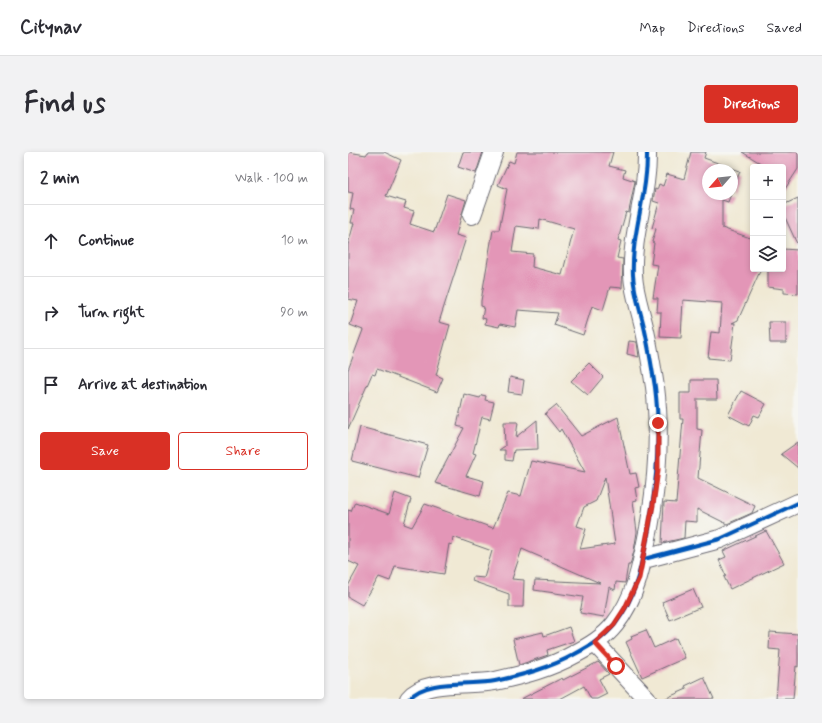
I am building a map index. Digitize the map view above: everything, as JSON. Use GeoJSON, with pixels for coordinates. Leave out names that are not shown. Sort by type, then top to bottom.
{"type":"FeatureCollection","features":[{"type":"Feature","properties":{"kind":"street"},"geometry":{"type":"LineString","coordinates":[[472,215],[494,152]]}},
{"type":"Feature","properties":{"kind":"street"},"geometry":{"type":"LineString","coordinates":[[410,699],[423,690],[435,687],[492,682],[539,670],[595,643],[614,625],[625,608],[639,578],[644,560],[658,470],[658,423],[655,388],[645,331],[636,297],[633,275],[637,226],[647,172],[647,152]]}},
{"type":"Feature","properties":{"kind":"street"},"geometry":{"type":"LineString","coordinates":[[644,560],[720,539],[798,503]]}},
{"type":"Feature","properties":{"kind":"street"},"geometry":{"type":"LineString","coordinates":[[595,643],[648,699]]}},
{"type":"Feature","properties":{"kind":"building"},"geometry":{"type":"Polygon","coordinates":[[[348,152],[366,155],[368,152],[384,152],[401,160],[386,196],[406,202],[404,208],[414,211],[410,224],[434,232],[447,194],[466,200],[456,235],[466,238],[439,322],[450,325],[436,375],[443,378],[437,392],[377,369],[375,375],[372,374],[348,429],[348,370],[363,330],[350,325],[358,301],[348,299],[348,245],[354,223],[351,223],[354,210],[350,209],[353,193],[348,192],[348,152]]]}},
{"type":"Feature","properties":{"kind":"building"},"geometry":{"type":"Polygon","coordinates":[[[463,152],[483,152],[476,173],[458,167],[463,152]]]}},
{"type":"Feature","properties":{"kind":"building"},"geometry":{"type":"Polygon","coordinates":[[[517,152],[613,152],[609,166],[625,170],[623,177],[635,181],[629,213],[626,212],[618,240],[621,241],[617,258],[623,259],[622,288],[610,287],[603,310],[592,306],[583,335],[554,325],[558,313],[518,310],[515,327],[500,324],[499,327],[485,324],[486,319],[482,318],[484,307],[481,306],[481,301],[493,230],[499,230],[507,189],[498,185],[509,161],[514,163],[517,152]],[[540,219],[539,229],[516,226],[512,252],[533,254],[532,267],[562,275],[574,229],[540,219]]]}},
{"type":"Feature","properties":{"kind":"building"},"geometry":{"type":"Polygon","coordinates":[[[691,152],[706,152],[704,158],[721,164],[702,164],[702,200],[722,200],[722,228],[750,238],[750,272],[760,272],[738,320],[732,323],[735,323],[730,360],[708,358],[711,332],[720,333],[722,303],[683,300],[681,338],[660,337],[661,312],[657,312],[658,298],[653,298],[658,265],[651,264],[654,243],[652,242],[656,229],[652,228],[659,203],[653,201],[655,189],[657,190],[659,184],[663,186],[667,174],[684,179],[691,152]]]}},
{"type":"Feature","properties":{"kind":"building"},"geometry":{"type":"Polygon","coordinates":[[[742,152],[798,152],[798,169],[786,187],[786,164],[762,164],[742,152]]]}},
{"type":"Feature","properties":{"kind":"building"},"geometry":{"type":"Polygon","coordinates":[[[798,198],[798,246],[786,220],[786,204],[798,198]]]}},
{"type":"Feature","properties":{"kind":"building"},"geometry":{"type":"Polygon","coordinates":[[[786,249],[798,250],[798,294],[784,293],[784,289],[768,287],[768,272],[786,272],[786,249]]]}},
{"type":"Feature","properties":{"kind":"building"},"geometry":{"type":"Polygon","coordinates":[[[769,322],[786,322],[786,343],[770,343],[769,322]]]}},
{"type":"Feature","properties":{"kind":"building"},"geometry":{"type":"Polygon","coordinates":[[[629,341],[637,342],[639,357],[627,354],[629,341]]]}},
{"type":"Feature","properties":{"kind":"building"},"geometry":{"type":"Polygon","coordinates":[[[589,363],[603,377],[588,395],[571,381],[589,363]]]}},
{"type":"Feature","properties":{"kind":"building"},"geometry":{"type":"Polygon","coordinates":[[[510,377],[524,380],[522,394],[508,392],[510,377]]]}},
{"type":"Feature","properties":{"kind":"building"},"geometry":{"type":"Polygon","coordinates":[[[691,380],[716,380],[717,399],[697,399],[697,429],[702,430],[698,478],[755,506],[752,513],[727,524],[697,509],[697,522],[685,521],[684,538],[662,543],[664,502],[676,503],[683,419],[680,419],[680,393],[691,393],[691,380]]]}},
{"type":"Feature","properties":{"kind":"building"},"geometry":{"type":"Polygon","coordinates":[[[741,391],[766,404],[759,417],[754,415],[749,426],[728,415],[741,391]]]}},
{"type":"Feature","properties":{"kind":"building"},"geometry":{"type":"Polygon","coordinates":[[[464,394],[480,398],[482,395],[486,396],[485,400],[494,402],[490,419],[482,417],[473,453],[476,454],[466,476],[484,481],[480,496],[435,483],[464,428],[457,426],[464,394]]]}},
{"type":"Feature","properties":{"kind":"building"},"geometry":{"type":"Polygon","coordinates":[[[556,405],[581,436],[618,417],[630,474],[636,473],[639,487],[635,488],[637,500],[633,501],[637,532],[634,551],[630,565],[628,565],[625,583],[616,582],[615,590],[609,587],[604,617],[580,613],[583,597],[534,590],[535,580],[600,583],[522,549],[512,579],[524,580],[523,607],[509,607],[509,594],[472,581],[473,577],[484,578],[492,551],[453,537],[452,545],[449,544],[444,574],[395,566],[390,581],[379,577],[362,605],[348,597],[348,586],[359,566],[348,561],[348,510],[351,511],[355,502],[389,514],[395,493],[411,499],[404,524],[412,527],[425,504],[493,528],[508,493],[521,496],[531,461],[585,472],[561,429],[559,432],[545,414],[556,405]],[[605,477],[596,501],[584,507],[577,526],[586,529],[580,549],[615,544],[605,477]]]}},
{"type":"Feature","properties":{"kind":"building"},"geometry":{"type":"Polygon","coordinates":[[[537,420],[538,449],[514,450],[512,461],[505,460],[505,450],[499,450],[505,446],[504,422],[518,422],[516,437],[537,420]]]}},
{"type":"Feature","properties":{"kind":"building"},"geometry":{"type":"Polygon","coordinates":[[[360,427],[428,445],[418,478],[352,461],[360,427]]]}},
{"type":"Feature","properties":{"kind":"building"},"geometry":{"type":"Polygon","coordinates":[[[798,442],[798,468],[781,454],[798,442]]]}},
{"type":"Feature","properties":{"kind":"building"},"geometry":{"type":"Polygon","coordinates":[[[766,531],[784,563],[730,589],[724,577],[726,576],[719,560],[726,557],[723,551],[766,531]]]}},
{"type":"Feature","properties":{"kind":"building"},"geometry":{"type":"Polygon","coordinates":[[[693,589],[701,607],[670,620],[662,602],[693,589]]]}},
{"type":"Feature","properties":{"kind":"building"},"geometry":{"type":"Polygon","coordinates":[[[569,627],[574,641],[547,650],[548,655],[519,665],[513,639],[543,632],[544,636],[569,627]]]}},
{"type":"Feature","properties":{"kind":"building"},"geometry":{"type":"Polygon","coordinates":[[[646,630],[654,648],[676,638],[685,658],[642,677],[626,642],[632,639],[631,636],[646,630]]]}},
{"type":"Feature","properties":{"kind":"building"},"geometry":{"type":"Polygon","coordinates":[[[770,632],[798,634],[798,667],[796,666],[793,699],[776,699],[780,650],[769,649],[770,632]]]}},
{"type":"Feature","properties":{"kind":"building"},"geometry":{"type":"Polygon","coordinates":[[[598,662],[609,674],[599,679],[607,694],[597,699],[591,699],[584,686],[560,699],[521,699],[562,678],[563,680],[598,662]]]}},
{"type":"Feature","properties":{"kind":"building"},"geometry":{"type":"Polygon","coordinates":[[[704,677],[714,699],[664,699],[687,689],[685,686],[704,677]]]}},
{"type":"Feature","properties":{"kind":"cycle path"},"geometry":{"type":"LineString","coordinates":[[409,699],[417,692],[437,685],[495,681],[526,674],[566,659],[586,648],[611,629],[629,602],[638,578],[649,528],[654,493],[658,440],[655,387],[648,345],[636,296],[633,275],[634,244],[645,183],[647,152]]}},
{"type":"Feature","properties":{"kind":"cycle path"},"geometry":{"type":"LineString","coordinates":[[644,559],[720,539],[798,503]]}},
{"type":"Feature","properties":{"kind":"route"},"geometry":{"type":"LineString","coordinates":[[616,666],[595,643],[614,625],[625,608],[639,578],[644,560],[658,470],[658,423]]}}]}
